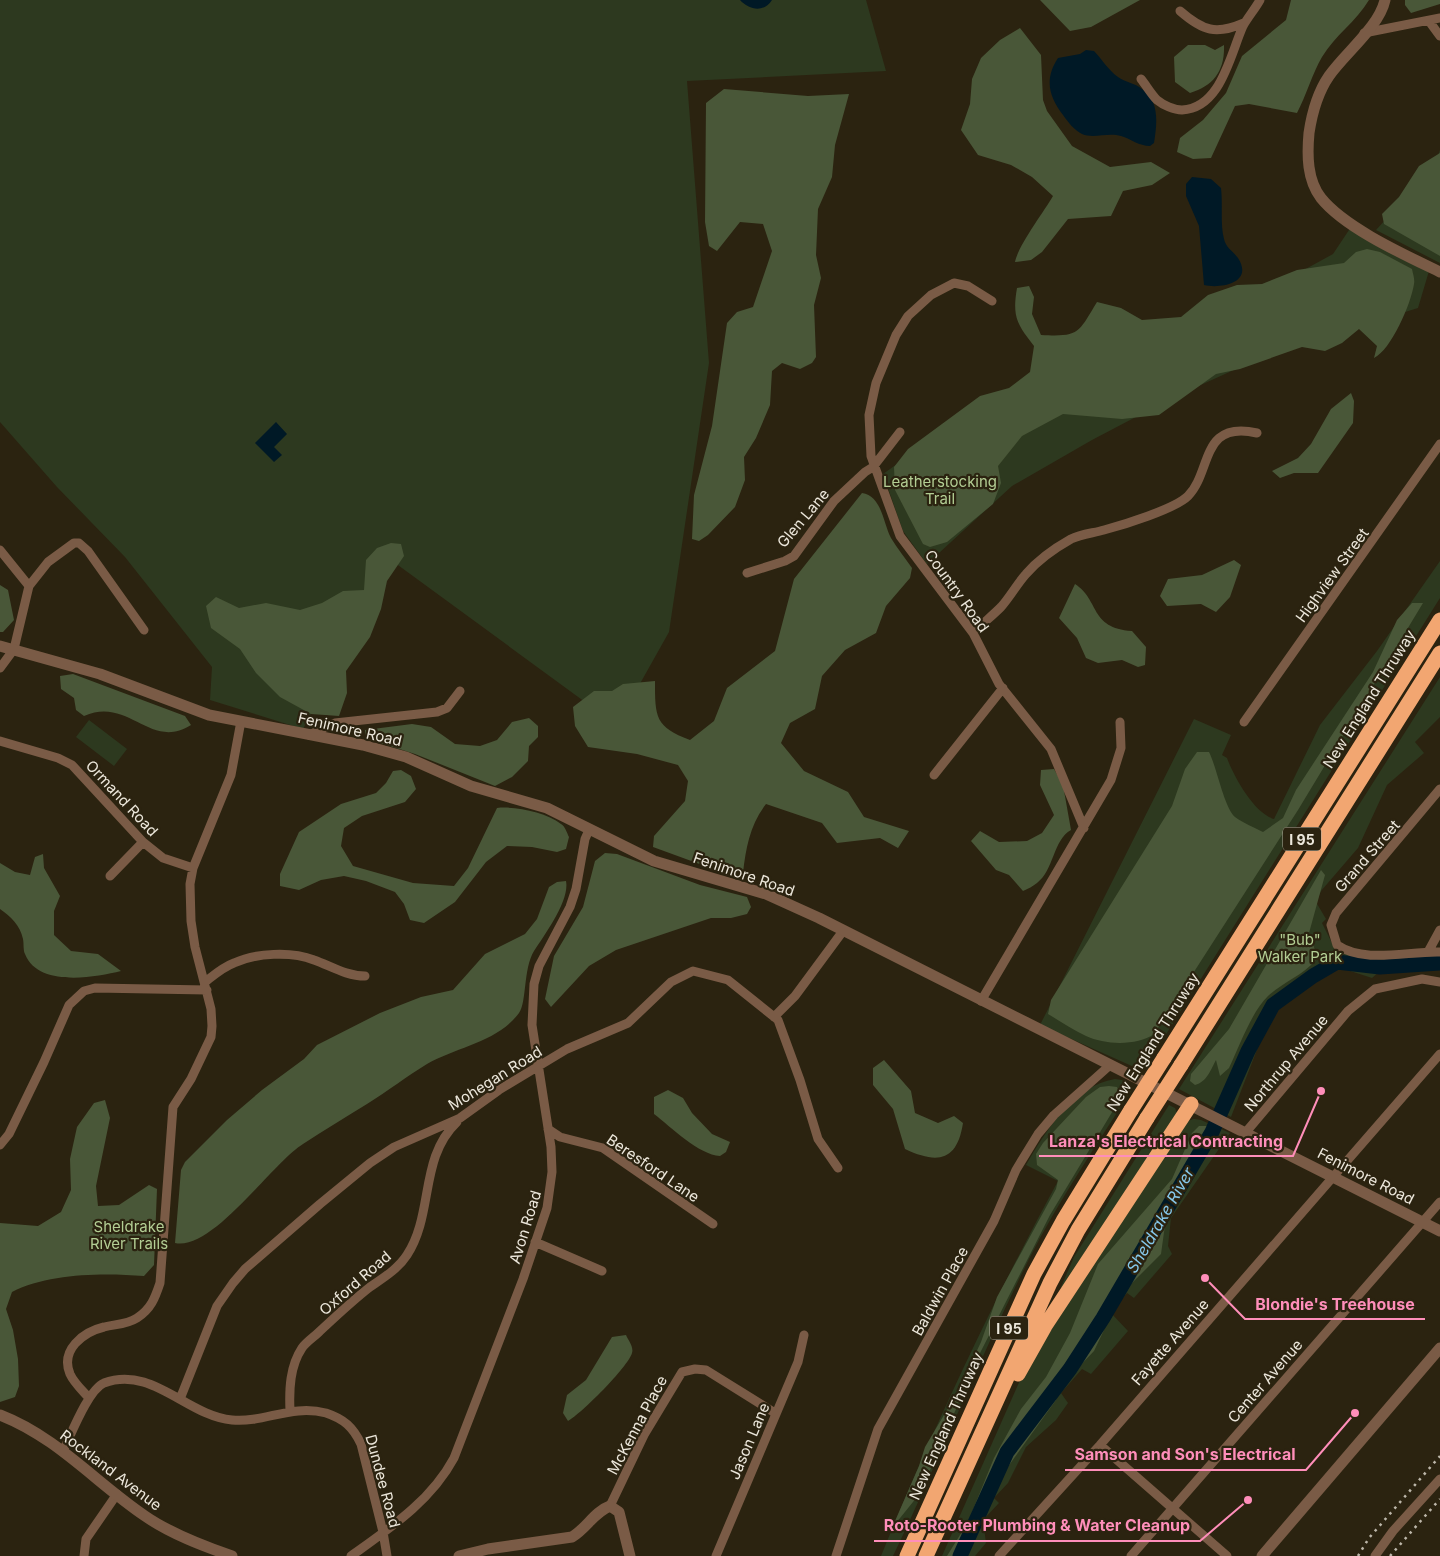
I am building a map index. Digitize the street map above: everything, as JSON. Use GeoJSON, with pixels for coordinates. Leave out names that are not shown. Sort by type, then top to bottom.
{"type":"FeatureCollection","features":[{"type":"Feature","properties":{"kind":"highway","name":"New England Thruway"},"geometry":{"type":"LineString","coordinates":[[907,1556],[1034,1274],[1063,1221],[1440,620]]}},
{"type":"Feature","properties":{"kind":"highway","name":"I 95"},"geometry":{"type":"LineString","coordinates":[[926,1556],[1050,1282],[1082,1223],[1440,653]]}},
{"type":"Feature","properties":{"kind":"highway"},"geometry":{"type":"LineString","coordinates":[[965,1470],[998,1416],[1033,1346],[1191,1104]]}},
{"type":"Feature","properties":{"kind":"street"},"geometry":{"type":"LineString","coordinates":[[1141,78],[1158,100],[1167,106],[1178,110],[1193,109],[1202,104],[1219,85],[1244,23],[1260,0]]}},
{"type":"Feature","properties":{"kind":"street"},"geometry":{"type":"LineString","coordinates":[[1385,0],[1379,15],[1345,55],[1320,91],[1311,118],[1307,161],[1312,181],[1321,198],[1340,215],[1372,238],[1440,272]]}},
{"type":"Feature","properties":{"kind":"street"},"geometry":{"type":"LineString","coordinates":[[1180,11],[1203,28],[1213,30],[1226,30],[1244,23]]}},
{"type":"Feature","properties":{"kind":"street"},"geometry":{"type":"LineString","coordinates":[[1364,34],[1440,18]]}},
{"type":"Feature","properties":{"kind":"street"},"geometry":{"type":"LineString","coordinates":[[1429,21],[1440,36]]}},
{"type":"Feature","properties":{"kind":"street","name":"Country Road"},"geometry":{"type":"LineString","coordinates":[[992,301],[968,286],[954,283],[931,295],[908,316],[896,335],[876,383],[868,428],[873,467],[900,536],[973,633],[1003,688],[1051,749],[1084,828]]}},
{"type":"Feature","properties":{"kind":"street"},"geometry":{"type":"LineString","coordinates":[[973,633],[1002,606],[1027,572],[1050,552],[1073,538],[1117,527],[1180,503],[1190,495],[1205,458],[1212,446],[1220,438],[1243,430],[1257,433]]}},
{"type":"Feature","properties":{"kind":"street","name":"Glen Lane"},"geometry":{"type":"LineString","coordinates":[[747,573],[785,561],[794,556],[834,501],[873,467],[900,432]]}},
{"type":"Feature","properties":{"kind":"street","name":"Highview Street"},"geometry":{"type":"LineString","coordinates":[[1244,722],[1440,444]]}},
{"type":"Feature","properties":{"kind":"street"},"geometry":{"type":"LineString","coordinates":[[0,668],[14,649],[29,586],[48,562],[67,547],[79,542],[88,551],[144,630]]}},
{"type":"Feature","properties":{"kind":"street"},"geometry":{"type":"LineString","coordinates":[[0,550],[29,586]]}},
{"type":"Feature","properties":{"kind":"street","name":"Fenimore Road"},"geometry":{"type":"LineString","coordinates":[[0,646],[100,674],[209,715],[363,745],[406,757],[471,786],[547,808],[654,861],[766,894],[843,930],[1109,1066],[1191,1104],[1333,1175],[1440,1231]]}},
{"type":"Feature","properties":{"kind":"street"},"geometry":{"type":"LineString","coordinates":[[934,775],[1003,688]]}},
{"type":"Feature","properties":{"kind":"street"},"geometry":{"type":"LineString","coordinates":[[309,735],[341,722],[436,712],[447,708],[460,691]]}},
{"type":"Feature","properties":{"kind":"street"},"geometry":{"type":"LineString","coordinates":[[63,1451],[89,1398],[73,1380],[69,1371],[68,1364],[74,1343],[82,1335],[121,1325],[137,1318],[149,1308],[160,1283],[173,1107],[191,1079],[211,1037],[211,1009],[195,947],[190,884],[193,868],[231,775],[241,721]]}},
{"type":"Feature","properties":{"kind":"street"},"geometry":{"type":"LineString","coordinates":[[981,1001],[1084,828],[1118,765],[1122,748],[1120,722]]}},
{"type":"Feature","properties":{"kind":"street","name":"Ormand Road"},"geometry":{"type":"LineString","coordinates":[[0,741],[58,758],[72,765],[142,842],[163,858],[193,868]]}},
{"type":"Feature","properties":{"kind":"street","name":"Grand Street"},"geometry":{"type":"LineString","coordinates":[[1428,952],[1358,954],[1345,951],[1337,945],[1331,924],[1336,914],[1440,789]]}},
{"type":"Feature","properties":{"kind":"street","name":"Avon Road"},"geometry":{"type":"LineString","coordinates":[[351,1556],[432,1492],[454,1458],[523,1279],[547,1208],[552,1172],[548,1129],[532,1025],[534,984],[539,966],[570,907],[576,889],[585,839],[589,830]]}},
{"type":"Feature","properties":{"kind":"street"},"geometry":{"type":"LineString","coordinates":[[110,876],[142,842]]}},
{"type":"Feature","properties":{"kind":"street"},"geometry":{"type":"LineString","coordinates":[[838,1168],[818,1139],[787,1042],[778,1020],[774,1017],[795,996],[843,930]]}},
{"type":"Feature","properties":{"kind":"street"},"geometry":{"type":"LineString","coordinates":[[1440,930],[1428,952],[1440,952]]}},
{"type":"Feature","properties":{"kind":"street"},"geometry":{"type":"LineString","coordinates":[[0,1145],[9,1134],[53,1044],[69,1005],[84,991],[95,988],[206,986],[234,962],[256,957],[286,955],[311,959],[353,976],[365,976]]}},
{"type":"Feature","properties":{"kind":"street","name":"Mohegan Road"},"geometry":{"type":"LineString","coordinates":[[180,1399],[217,1306],[246,1269],[370,1163],[394,1147],[460,1118],[499,1090],[567,1049],[628,1023],[671,982],[693,971],[728,980],[774,1017]]}},
{"type":"Feature","properties":{"kind":"street","name":"Northrup Avenue"},"geometry":{"type":"LineString","coordinates":[[1246,1132],[1348,1011],[1375,989],[1422,979],[1440,982]]}},
{"type":"Feature","properties":{"kind":"street","name":"Fayette Avenue"},"geometry":{"type":"LineString","coordinates":[[999,1556],[1100,1445],[1440,1054]]}},
{"type":"Feature","properties":{"kind":"street","name":"Baldwin Place"},"geometry":{"type":"LineString","coordinates":[[836,1556],[878,1429],[994,1221],[1016,1170],[1038,1134],[1054,1115],[1109,1066]]}},
{"type":"Feature","properties":{"kind":"street","name":"Oxford Road"},"geometry":{"type":"LineString","coordinates":[[290,1410],[292,1374],[302,1348],[352,1300],[394,1269],[406,1256],[415,1240],[422,1216],[433,1160],[450,1128],[460,1118]]}},
{"type":"Feature","properties":{"kind":"street","name":"Beresford Lane"},"geometry":{"type":"LineString","coordinates":[[548,1129],[560,1137],[603,1148],[713,1224]]}},
{"type":"Feature","properties":{"kind":"street","name":"Center Avenue"},"geometry":{"type":"LineString","coordinates":[[1131,1556],[1440,1202]]}},
{"type":"Feature","properties":{"kind":"street"},"geometry":{"type":"LineString","coordinates":[[535,1242],[602,1271]]}},
{"type":"Feature","properties":{"kind":"street","name":"Jason Lane"},"geometry":{"type":"LineString","coordinates":[[716,1556],[798,1362],[804,1335]]}},
{"type":"Feature","properties":{"kind":"street"},"geometry":{"type":"LineString","coordinates":[[1262,1556],[1440,1348]]}},
{"type":"Feature","properties":{"kind":"street","name":"McKenna Place"},"geometry":{"type":"LineString","coordinates":[[610,1506],[644,1435],[682,1372],[696,1368],[706,1370],[775,1413]]}},
{"type":"Feature","properties":{"kind":"street","name":"Dundee Road"},"geometry":{"type":"LineString","coordinates":[[89,1398],[97,1387],[104,1383],[142,1381],[208,1414],[232,1420],[248,1419],[290,1410],[310,1409],[344,1421],[355,1430],[361,1444],[383,1532],[387,1556]]}},
{"type":"Feature","properties":{"kind":"street","name":"Rockland Avenue"},"geometry":{"type":"LineString","coordinates":[[0,1416],[28,1428],[63,1451],[147,1518],[163,1527],[232,1556]]}},
{"type":"Feature","properties":{"kind":"street"},"geometry":{"type":"LineString","coordinates":[[1100,1445],[1227,1556]]}},
{"type":"Feature","properties":{"kind":"street"},"geometry":{"type":"LineString","coordinates":[[1375,1556],[1393,1531],[1440,1479]]}},
{"type":"Feature","properties":{"kind":"street"},"geometry":{"type":"LineString","coordinates":[[84,1556],[86,1539],[116,1494]]}},
{"type":"Feature","properties":{"kind":"street"},"geometry":{"type":"LineString","coordinates":[[460,1556],[488,1549],[572,1537],[581,1532],[600,1509],[610,1506],[619,1512],[630,1556]]}},
{"type":"Feature","properties":{"kind":"green space"},"geometry":{"type":"Polygon","coordinates":[[[0,0],[866,0],[886,71],[687,81],[709,363],[669,632],[637,689],[585,702],[391,560],[303,729],[210,700],[212,667],[125,557],[57,487],[0,422],[0,0]]]}},
{"type":"Feature","properties":{"kind":"green space"},"geometry":{"type":"Polygon","coordinates":[[[1040,0],[1140,0],[1091,27],[1070,31],[1040,0]]]}},
{"type":"Feature","properties":{"kind":"green space"},"geometry":{"type":"Polygon","coordinates":[[[1291,0],[1369,0],[1327,49],[1297,113],[1249,104],[1235,106],[1211,158],[1193,159],[1177,152],[1180,138],[1203,120],[1226,93],[1242,56],[1286,20],[1291,0]]]}},
{"type":"Feature","properties":{"kind":"green space"},"geometry":{"type":"Polygon","coordinates":[[[1405,0],[1440,0],[1440,4],[1411,13],[1405,5],[1405,0]]]}},
{"type":"Feature","properties":{"kind":"green space"},"geometry":{"type":"Polygon","coordinates":[[[1020,28],[1041,55],[1043,100],[1047,111],[1072,146],[1110,167],[1151,162],[1170,173],[1152,185],[1123,191],[1111,216],[1068,219],[1042,252],[1031,260],[1015,262],[1026,239],[1053,196],[1032,177],[1011,165],[978,155],[961,130],[970,104],[972,79],[981,58],[1000,40],[1020,28]]]}},
{"type":"Feature","properties":{"kind":"green space"},"geometry":{"type":"Polygon","coordinates":[[[1188,45],[1205,45],[1215,50],[1224,45],[1222,62],[1216,76],[1206,86],[1190,93],[1175,82],[1174,57],[1188,45]]]}},
{"type":"Feature","properties":{"kind":"green space"},"geometry":{"type":"Polygon","coordinates":[[[724,89],[808,96],[849,94],[835,145],[832,177],[818,209],[816,255],[821,278],[814,305],[816,357],[812,363],[800,369],[782,363],[772,371],[770,405],[756,438],[744,457],[745,480],[735,507],[708,535],[699,541],[692,539],[694,495],[712,426],[727,323],[737,312],[753,307],[772,251],[763,224],[740,222],[717,251],[709,246],[705,222],[706,103],[724,89]]]}},
{"type":"Feature","properties":{"kind":"green space"},"geometry":{"type":"Polygon","coordinates":[[[1440,150],[1440,263],[1376,230],[1433,168],[1440,150]]]}},
{"type":"Feature","properties":{"kind":"green space"},"geometry":{"type":"Polygon","coordinates":[[[1440,153],[1440,256],[1384,224],[1382,214],[1399,197],[1419,166],[1440,153]]]}},
{"type":"Feature","properties":{"kind":"green space","name":"Leatherstocking Trail"},"geometry":{"type":"Polygon","coordinates":[[[1351,227],[1429,271],[1418,308],[1267,355],[1172,398],[1092,440],[1012,486],[927,564],[903,531],[883,474],[981,404],[1291,277],[1333,254],[1351,227]]]}},
{"type":"Feature","properties":{"kind":"green space","name":"Leatherstocking Trail"},"geometry":{"type":"Polygon","coordinates":[[[1367,249],[1380,252],[1412,269],[1414,281],[1409,303],[1399,326],[1387,346],[1374,358],[1377,346],[1359,329],[1342,343],[1325,351],[1302,347],[1240,369],[1216,374],[1159,415],[1122,419],[1063,414],[1022,436],[998,466],[1001,483],[993,504],[947,542],[930,547],[923,544],[895,490],[894,467],[908,449],[980,396],[1009,388],[1030,372],[1034,346],[1023,332],[1017,320],[1015,306],[1017,288],[1029,286],[1034,297],[1032,314],[1041,335],[1064,335],[1071,334],[1081,327],[1097,302],[1121,308],[1142,320],[1181,317],[1208,295],[1237,285],[1262,284],[1297,270],[1344,263],[1356,252],[1367,249]]]}},
{"type":"Feature","properties":{"kind":"green space"},"geometry":{"type":"Polygon","coordinates":[[[1351,393],[1354,401],[1353,423],[1318,473],[1294,473],[1280,478],[1272,471],[1298,458],[1311,444],[1331,409],[1351,393]]]}},
{"type":"Feature","properties":{"kind":"green space","name":"Leatherstocking Trail"},"geometry":{"type":"Polygon","coordinates":[[[862,493],[869,495],[878,505],[891,538],[912,568],[910,578],[886,606],[876,633],[845,650],[822,676],[815,709],[790,723],[781,743],[804,771],[848,792],[864,817],[909,831],[898,848],[880,838],[837,843],[822,823],[766,804],[752,828],[743,873],[716,870],[653,847],[654,836],[685,801],[688,781],[678,765],[637,754],[588,747],[575,726],[573,707],[594,691],[612,691],[623,684],[655,681],[659,719],[670,730],[690,740],[714,721],[727,688],[775,651],[794,579],[862,493]]]}},
{"type":"Feature","properties":{"kind":"green space"},"geometry":{"type":"Polygon","coordinates":[[[391,543],[401,544],[404,556],[387,581],[381,609],[370,637],[346,671],[347,693],[339,716],[311,714],[280,697],[256,673],[240,649],[211,628],[206,606],[216,597],[239,608],[266,603],[300,610],[322,603],[343,591],[364,590],[366,560],[377,548],[391,543]]]}},
{"type":"Feature","properties":{"kind":"green space"},"geometry":{"type":"Polygon","coordinates":[[[1234,560],[1241,565],[1230,597],[1216,612],[1201,604],[1167,606],[1160,596],[1168,579],[1202,575],[1234,560]]]}},
{"type":"Feature","properties":{"kind":"green space"},"geometry":{"type":"Polygon","coordinates":[[[1440,561],[1440,598],[1143,1071],[1040,1025],[1194,719],[1231,735],[1222,755],[1227,758],[1234,775],[1252,802],[1259,810],[1274,819],[1320,725],[1377,651],[1440,561]]]}},
{"type":"Feature","properties":{"kind":"green space"},"geometry":{"type":"Polygon","coordinates":[[[1075,584],[1083,590],[1108,625],[1132,631],[1146,647],[1145,665],[1138,667],[1122,660],[1098,663],[1086,658],[1077,638],[1059,618],[1075,584]]]}},
{"type":"Feature","properties":{"kind":"green space"},"geometry":{"type":"Polygon","coordinates":[[[0,585],[8,590],[14,620],[3,632],[0,632],[0,585]]]}},
{"type":"Feature","properties":{"kind":"green space"},"geometry":{"type":"Polygon","coordinates":[[[1412,603],[1423,603],[1298,810],[1154,1034],[1139,1041],[1121,1043],[1102,1041],[1081,1034],[1048,1014],[1051,1000],[1172,806],[1185,769],[1197,752],[1209,752],[1227,805],[1235,817],[1263,832],[1283,818],[1296,790],[1373,672],[1397,620],[1412,603]]]}},
{"type":"Feature","properties":{"kind":"green space"},"geometry":{"type":"Polygon","coordinates":[[[73,674],[185,716],[191,725],[176,731],[163,732],[114,713],[100,712],[84,716],[76,710],[74,698],[61,689],[60,676],[73,674]]]}},
{"type":"Feature","properties":{"kind":"green space","name":"\"Bub\" Walker Park"},"geometry":{"type":"Polygon","coordinates":[[[1440,677],[1440,717],[1415,742],[1424,753],[1387,785],[1358,848],[1321,891],[1316,902],[1326,919],[1322,923],[1335,949],[1351,955],[1440,953],[1440,967],[1380,971],[1372,978],[1335,966],[1300,990],[1275,1012],[1259,1035],[1258,1047],[1231,1117],[1179,1089],[1440,677]]]}},
{"type":"Feature","properties":{"kind":"green space"},"geometry":{"type":"Polygon","coordinates":[[[529,718],[538,726],[538,737],[529,746],[528,761],[512,777],[495,786],[415,754],[365,738],[365,730],[412,724],[431,727],[455,744],[480,746],[497,740],[512,722],[529,718]]]}},
{"type":"Feature","properties":{"kind":"green space"},"geometry":{"type":"Polygon","coordinates":[[[89,720],[127,749],[114,766],[76,737],[89,720]]]}},
{"type":"Feature","properties":{"kind":"green space"},"geometry":{"type":"Polygon","coordinates":[[[1054,769],[1063,785],[1071,830],[1060,841],[1043,877],[1023,891],[1009,875],[996,870],[971,841],[980,831],[999,842],[1027,841],[1042,833],[1054,815],[1040,785],[1041,770],[1054,769]]]}},
{"type":"Feature","properties":{"kind":"green space"},"geometry":{"type":"Polygon","coordinates":[[[401,770],[411,776],[416,789],[405,802],[362,816],[344,828],[341,846],[353,866],[413,883],[454,886],[468,868],[497,808],[530,811],[555,820],[564,826],[569,837],[566,849],[557,852],[532,847],[507,846],[486,862],[455,902],[424,923],[410,920],[404,904],[395,892],[366,881],[344,876],[321,880],[299,890],[280,886],[280,874],[299,832],[341,804],[376,793],[386,783],[393,771],[401,770]]]}},
{"type":"Feature","properties":{"kind":"green space"},"geometry":{"type":"Polygon","coordinates":[[[605,853],[617,854],[700,885],[747,897],[751,907],[747,914],[731,918],[711,918],[616,950],[589,966],[551,1007],[545,999],[554,956],[583,907],[595,861],[605,853]]]}},
{"type":"Feature","properties":{"kind":"green space"},"geometry":{"type":"Polygon","coordinates":[[[43,854],[44,868],[60,896],[54,911],[54,935],[71,951],[98,954],[121,971],[96,976],[67,978],[54,976],[42,972],[32,964],[24,952],[20,930],[11,918],[0,909],[0,863],[15,872],[30,875],[35,857],[43,854]]]}},
{"type":"Feature","properties":{"kind":"green space","name":"\"Bub\" Walker Park"},"geometry":{"type":"Polygon","coordinates":[[[1321,870],[1325,875],[1309,933],[1316,953],[1316,960],[1311,966],[1274,991],[1262,1003],[1251,1020],[1229,1068],[1220,1076],[1216,1060],[1206,1078],[1195,1085],[1190,1081],[1191,1074],[1229,1029],[1321,870]]]}},
{"type":"Feature","properties":{"kind":"green space"},"geometry":{"type":"Polygon","coordinates":[[[566,881],[566,889],[561,907],[534,951],[528,967],[521,1008],[510,1023],[489,1037],[427,1064],[303,1144],[290,1154],[241,1204],[207,1234],[190,1242],[175,1243],[181,1170],[185,1162],[227,1120],[262,1090],[304,1059],[317,1045],[380,1013],[421,997],[453,990],[485,954],[525,934],[537,919],[549,887],[557,882],[566,881]]]}},
{"type":"Feature","properties":{"kind":"green space"},"geometry":{"type":"Polygon","coordinates":[[[884,1060],[911,1091],[915,1113],[938,1123],[954,1116],[963,1123],[956,1146],[950,1152],[936,1158],[916,1154],[905,1149],[893,1109],[873,1085],[873,1068],[884,1060]]]}},
{"type":"Feature","properties":{"kind":"green space"},"geometry":{"type":"Polygon","coordinates":[[[1115,1079],[1122,1080],[1133,1088],[1079,1172],[1029,1259],[893,1556],[881,1556],[964,1366],[1058,1181],[1026,1165],[1042,1138],[1074,1100],[1100,1083],[1115,1079]]]}},
{"type":"Feature","properties":{"kind":"green space"},"geometry":{"type":"Polygon","coordinates":[[[1100,1087],[1117,1087],[1119,1092],[1117,1104],[1050,1215],[978,1357],[917,1497],[892,1528],[919,1466],[925,1447],[957,1393],[981,1342],[997,1297],[1056,1189],[1058,1180],[1037,1165],[1036,1154],[1043,1143],[1086,1097],[1100,1087]]]}},
{"type":"Feature","properties":{"kind":"green space"},"geometry":{"type":"Polygon","coordinates":[[[668,1090],[683,1098],[692,1113],[712,1134],[730,1142],[726,1152],[720,1156],[703,1151],[654,1114],[654,1097],[668,1090]]]}},
{"type":"Feature","properties":{"kind":"green space","name":"Sheldrake River Trails"},"geometry":{"type":"Polygon","coordinates":[[[105,1100],[110,1118],[96,1186],[98,1206],[119,1205],[149,1185],[157,1189],[154,1265],[144,1276],[94,1275],[59,1278],[42,1281],[12,1292],[6,1309],[13,1330],[18,1359],[19,1386],[15,1397],[0,1402],[0,1223],[38,1226],[61,1212],[71,1190],[70,1159],[77,1127],[94,1103],[105,1100]]]}},
{"type":"Feature","properties":{"kind":"green space"},"geometry":{"type":"Polygon","coordinates":[[[1169,1105],[1175,1108],[1177,1113],[1064,1288],[1061,1287],[1074,1257],[1169,1105]]]}},
{"type":"Feature","properties":{"kind":"green space"},"geometry":{"type":"Polygon","coordinates":[[[1201,1120],[1230,1133],[1171,1218],[1168,1246],[1172,1254],[1134,1298],[1127,1293],[1111,1313],[1128,1331],[1091,1374],[1082,1369],[1061,1393],[1068,1403],[1056,1420],[1026,1447],[1008,1483],[994,1498],[999,1503],[983,1520],[986,1543],[975,1556],[942,1556],[1021,1378],[1187,1121],[1201,1120]]]}},
{"type":"Feature","properties":{"kind":"green space"},"geometry":{"type":"Polygon","coordinates":[[[1199,1126],[1208,1126],[1214,1141],[1166,1218],[1161,1254],[1110,1308],[1104,1330],[1094,1351],[1058,1389],[1056,1400],[1002,1475],[980,1521],[967,1556],[947,1556],[968,1522],[994,1458],[1021,1409],[1046,1377],[1070,1333],[1098,1264],[1172,1179],[1192,1133],[1199,1126]]]}},
{"type":"Feature","properties":{"kind":"green space"},"geometry":{"type":"Polygon","coordinates":[[[626,1335],[632,1348],[629,1360],[603,1390],[568,1421],[563,1413],[567,1395],[586,1380],[612,1337],[626,1335]]]}},
{"type":"Feature","properties":{"kind":"water"},"geometry":{"type":"Polygon","coordinates":[[[740,0],[772,0],[765,7],[756,9],[740,0]]]}},
{"type":"Feature","properties":{"kind":"water"},"geometry":{"type":"Polygon","coordinates":[[[1086,50],[1094,51],[1114,74],[1139,87],[1152,100],[1156,113],[1156,128],[1154,143],[1150,146],[1142,145],[1116,135],[1091,136],[1082,134],[1071,126],[1058,108],[1050,88],[1051,73],[1054,66],[1058,58],[1080,54],[1086,50]]]}},
{"type":"Feature","properties":{"kind":"water"},"geometry":{"type":"Polygon","coordinates":[[[1192,177],[1211,179],[1221,188],[1224,239],[1228,247],[1238,258],[1242,267],[1239,279],[1226,285],[1204,285],[1199,226],[1186,196],[1186,184],[1192,177]]]}},
{"type":"Feature","properties":{"kind":"water"},"geometry":{"type":"Polygon","coordinates":[[[276,422],[287,434],[274,447],[282,455],[274,462],[255,443],[276,422]]]}},
{"type":"Feature","properties":{"kind":"waterway","name":"Sheldrake River"},"geometry":{"type":"LineString","coordinates":[[960,1556],[1007,1452],[1070,1369],[1103,1318],[1212,1132],[1248,1051],[1273,1005],[1313,976],[1337,962],[1380,967],[1440,963]]}},
{"type":"Feature","properties":{"kind":"railway"},"geometry":{"type":"LineString","coordinates":[[1358,1556],[1369,1538],[1440,1456]]}},
{"type":"Feature","properties":{"kind":"railway"},"geometry":{"type":"LineString","coordinates":[[1390,1556],[1440,1499]]}},
{"type":"Feature","properties":{"kind":"place","name":"Lanza's Electrical Contracting"},"geometry":{"type":"Point","coordinates":[1321,1091]}},
{"type":"Feature","properties":{"kind":"place","name":"Blondie's Treehouse"},"geometry":{"type":"Point","coordinates":[1205,1278]}},
{"type":"Feature","properties":{"kind":"place","name":"Samson and Son's Electrical"},"geometry":{"type":"Point","coordinates":[1355,1413]}},
{"type":"Feature","properties":{"kind":"place","name":"Roto-Rooter Plumbing & Water Cleanup"},"geometry":{"type":"Point","coordinates":[1248,1500]}}]}
